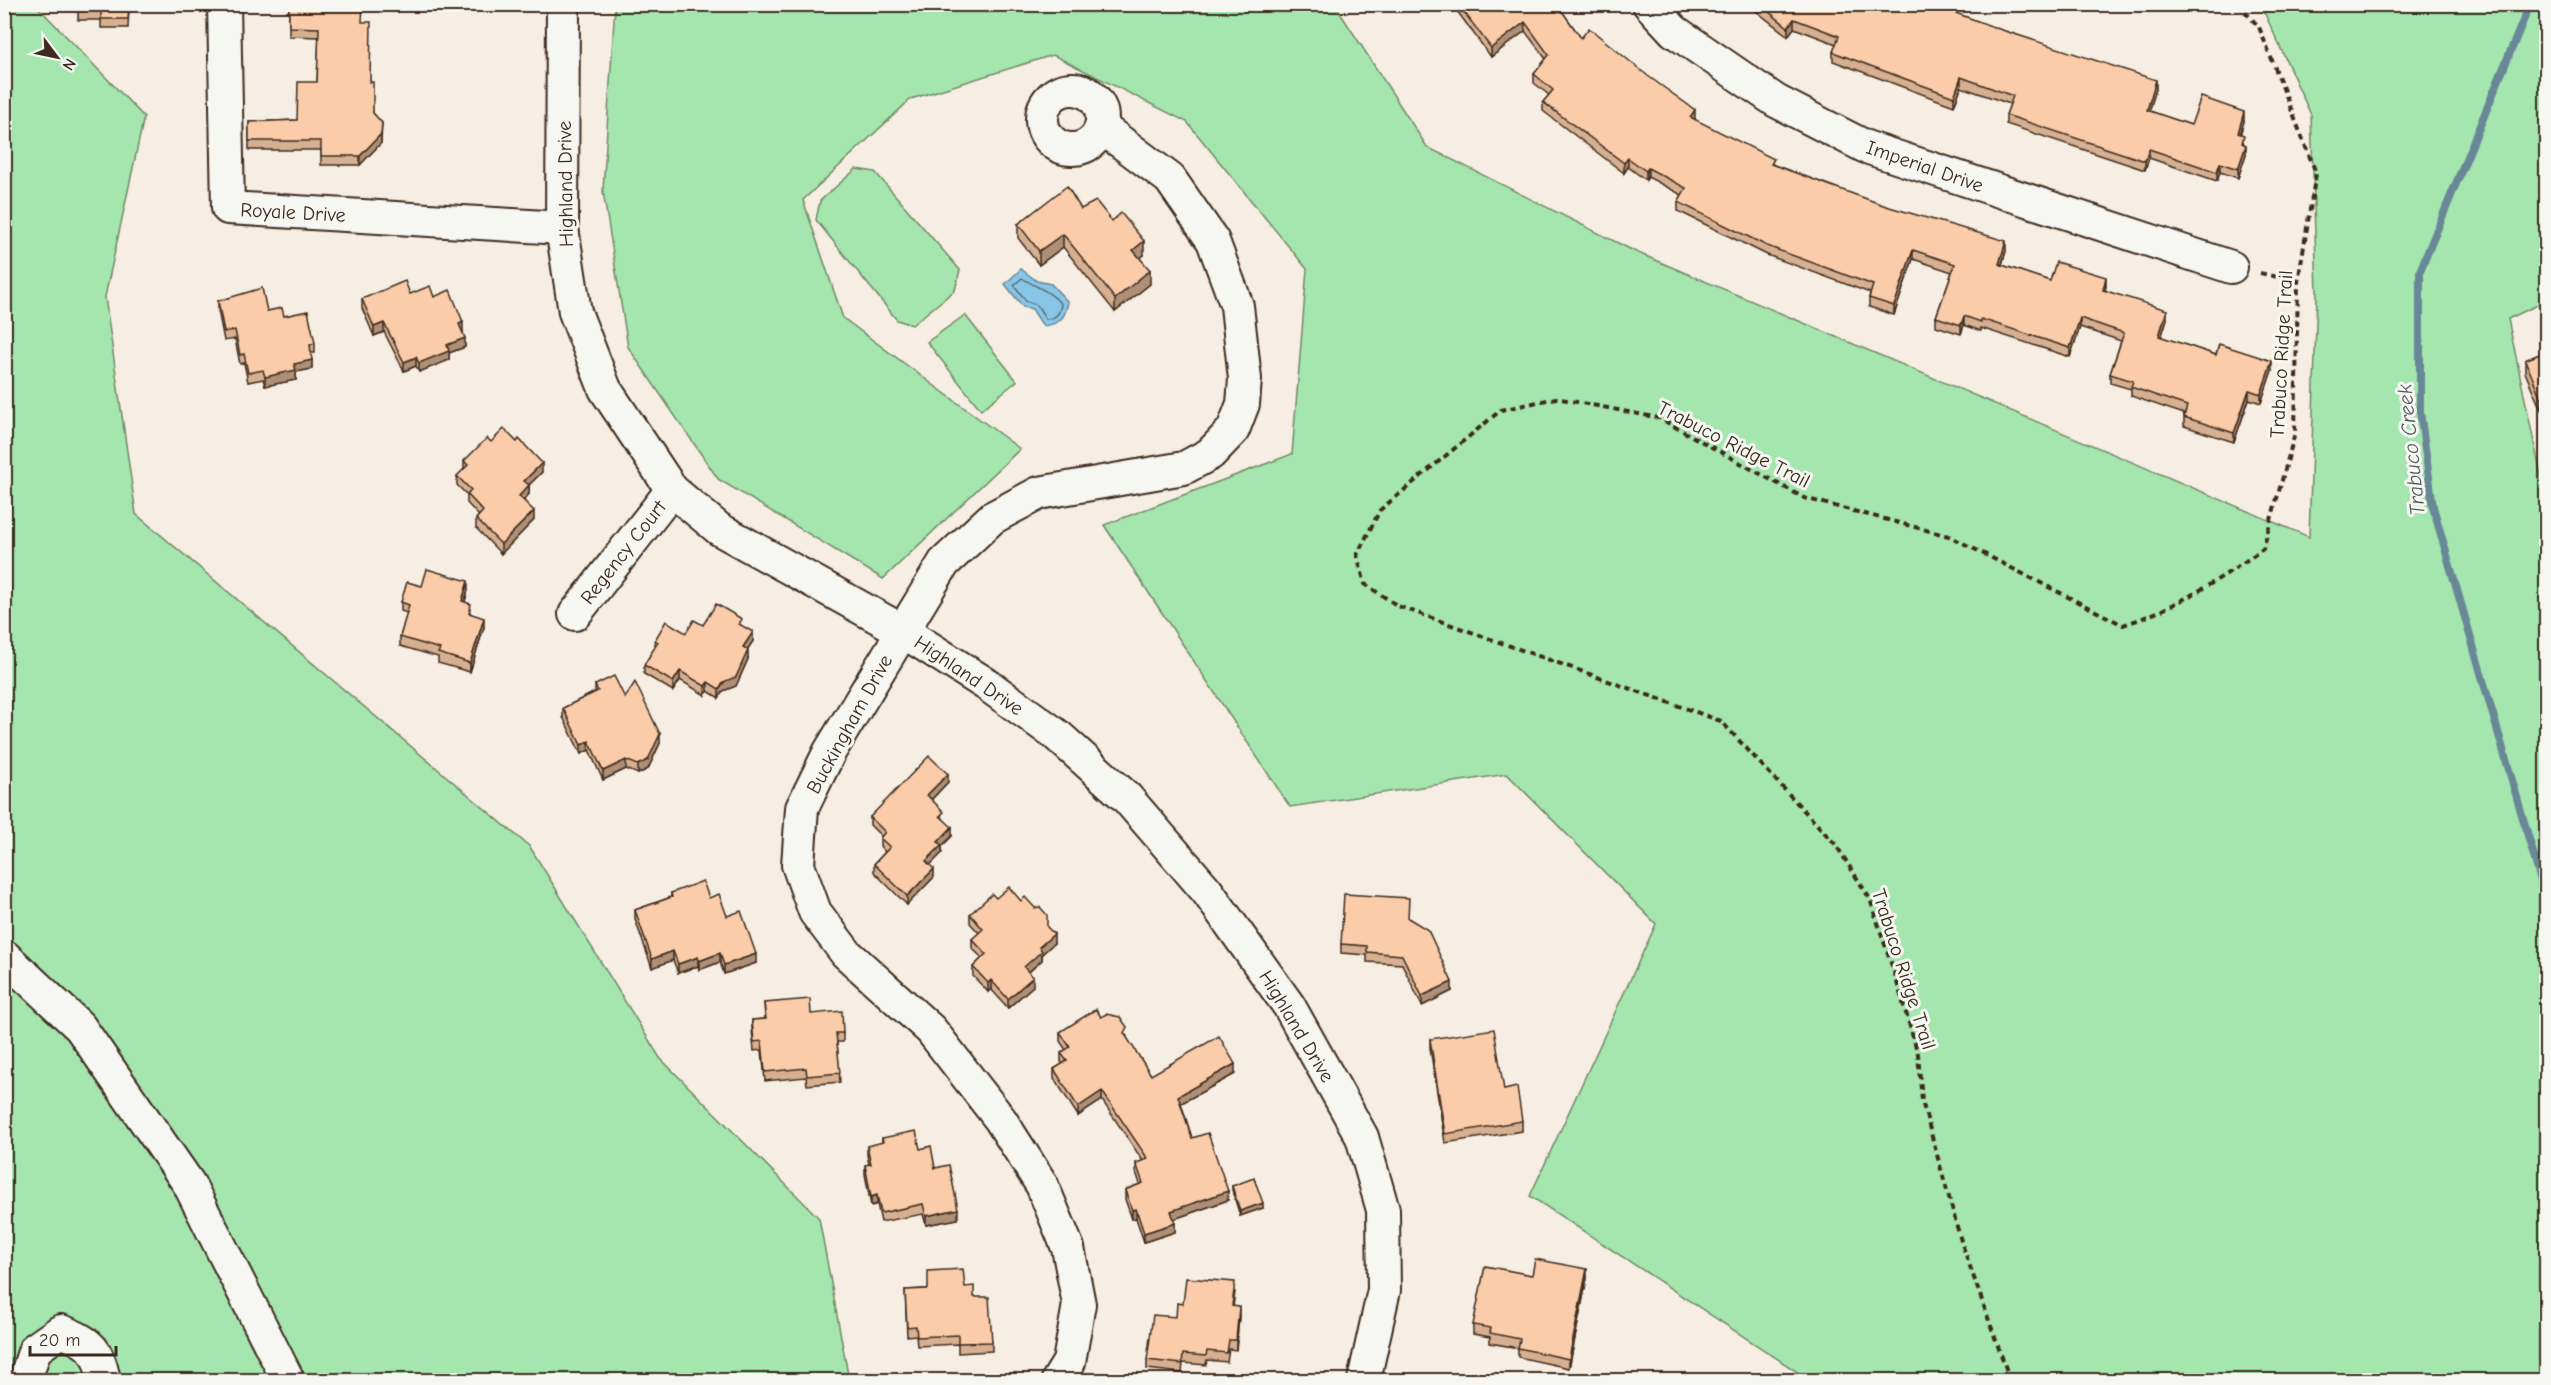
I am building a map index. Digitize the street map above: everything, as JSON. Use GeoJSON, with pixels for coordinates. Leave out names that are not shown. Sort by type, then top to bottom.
{"type":"FeatureCollection","features":[{"type":"Feature","properties":{"kind":"street","name":"Royale Drive"},"geometry":{"type":"LineString","coordinates":[[224,4],[228,208],[562,228]]}},
{"type":"Feature","properties":{"kind":"street","name":"Highland Drive"},"geometry":{"type":"LineString","coordinates":[[563,4],[562,228],[575,312],[605,389],[672,490],[719,529],[901,630],[987,684],[1058,736],[1127,798],[1207,891],[1289,1006],[1362,1137],[1383,1210],[1384,1290],[1364,1380]]}},
{"type":"Feature","properties":{"kind":"street","name":"Imperial Drive"},"geometry":{"type":"LineString","coordinates":[[1649,4],[1674,31],[1776,101],[1866,147],[2231,267]]}},
{"type":"Feature","properties":{"kind":"street","name":"Buckingham Drive"},"geometry":{"type":"LineString","coordinates":[[1058,1380],[1070,1362],[1079,1304],[1068,1248],[1041,1185],[1000,1119],[931,1030],[846,953],[815,912],[798,865],[802,808],[830,751],[876,679],[901,630],[944,563],[992,518],[1039,494],[1184,468],[1210,454],[1233,430],[1243,404],[1245,379],[1237,306],[1213,241],[1170,179],[1101,128]]}},
{"type":"Feature","properties":{"kind":"street","name":"Regency Court"},"geometry":{"type":"LineString","coordinates":[[575,614],[672,490]]}},
{"type":"Feature","properties":{"kind":"street"},"geometry":{"type":"LineString","coordinates":[[4,956],[80,1027],[189,1184],[288,1380]]}},
{"type":"Feature","properties":{"kind":"street"},"geometry":{"type":"LineString","coordinates":[[29,1380],[26,1377],[35,1349],[62,1331],[86,1341],[101,1363],[104,1380]]}},
{"type":"Feature","properties":{"kind":"path","name":"Trabuco Ridge Trail"},"geometry":{"type":"LineString","coordinates":[[2010,1380],[1961,1241],[1922,1101],[1918,1054],[1894,972],[1870,899],[1836,845],[1721,721],[1398,606],[1365,584],[1357,555],[1380,510],[1501,410],[1556,398],[1659,418],[1804,498],[1949,536],[2123,625],[2157,615],[2264,549],[2295,432],[2298,282],[2316,173],[2259,27],[2238,4]]}},
{"type":"Feature","properties":{"kind":"path"},"geometry":{"type":"LineString","coordinates":[[2231,267],[2298,282]]}},
{"type":"Feature","properties":{"kind":"green space"},"geometry":{"type":"Polygon","coordinates":[[[35,4],[144,117],[105,297],[136,514],[530,847],[660,1058],[819,1218],[849,1380],[5,1380],[4,5],[35,4]]]}},
{"type":"Feature","properties":{"kind":"green space"},"geometry":{"type":"Polygon","coordinates":[[[615,5],[1335,5],[1427,147],[1636,252],[2309,537],[2317,293],[2311,115],[2261,5],[2546,5],[2546,301],[2508,319],[2546,499],[2546,1380],[1805,1380],[1802,1375],[1530,1196],[1656,924],[1507,774],[1290,807],[1104,525],[1292,454],[1307,269],[1187,122],[1053,55],[911,99],[803,200],[843,318],[1020,449],[883,579],[718,479],[628,347],[603,191],[615,5]]]}},
{"type":"Feature","properties":{"kind":"green space"},"geometry":{"type":"Polygon","coordinates":[[[856,169],[875,172],[960,270],[955,290],[912,325],[897,320],[816,220],[820,201],[856,169]]]}},
{"type":"Feature","properties":{"kind":"green space"},"geometry":{"type":"Polygon","coordinates":[[[965,315],[1017,381],[981,410],[927,342],[965,315]]]}},
{"type":"Feature","properties":{"kind":"water"},"geometry":{"type":"Polygon","coordinates":[[[1021,269],[1037,281],[1051,284],[1068,302],[1058,322],[1043,326],[1032,309],[1023,307],[1005,284],[1021,269]]]}},
{"type":"Feature","properties":{"kind":"building"},"geometry":{"type":"Polygon","coordinates":[[[78,4],[129,4],[128,19],[101,19],[101,11],[78,11],[78,4]]]}},
{"type":"Feature","properties":{"kind":"building"},"geometry":{"type":"Polygon","coordinates":[[[289,4],[363,4],[362,22],[371,22],[370,82],[373,82],[373,113],[382,123],[381,134],[360,156],[321,156],[321,141],[249,141],[249,122],[297,120],[298,82],[317,82],[319,28],[289,27],[289,4]]]}},
{"type":"Feature","properties":{"kind":"building"},"geometry":{"type":"Polygon","coordinates":[[[1458,4],[1557,4],[1581,38],[1589,28],[1648,76],[1695,110],[1690,117],[1774,159],[1771,164],[1886,206],[2006,241],[1999,264],[2050,281],[2056,262],[2106,277],[2103,290],[2167,310],[2159,336],[2216,355],[2219,344],[2272,361],[2261,394],[2249,390],[2234,433],[2184,417],[2187,406],[2131,387],[2133,381],[2110,374],[2124,333],[2080,318],[2070,348],[1981,319],[1981,322],[1964,316],[1961,325],[1936,317],[1955,264],[1913,250],[1894,306],[1869,298],[1873,285],[1767,246],[1678,202],[1686,188],[1648,168],[1646,171],[1628,158],[1624,163],[1543,102],[1553,90],[1534,74],[1549,55],[1525,22],[1491,48],[1458,4]]]}},
{"type":"Feature","properties":{"kind":"building"},"geometry":{"type":"Polygon","coordinates":[[[1759,4],[1932,4],[1996,28],[2156,80],[2147,110],[2191,125],[2201,97],[2244,112],[2238,133],[2244,135],[2242,143],[2246,145],[2238,169],[2220,163],[2217,172],[2149,149],[2145,161],[2006,115],[2013,96],[1961,77],[1954,97],[1833,52],[1839,36],[1794,19],[1788,27],[1759,4]]]}},
{"type":"Feature","properties":{"kind":"building"},"geometry":{"type":"Polygon","coordinates":[[[1067,186],[1081,209],[1096,201],[1112,221],[1121,213],[1144,241],[1133,250],[1150,270],[1115,299],[1063,234],[1039,251],[1018,224],[1067,186]]]}},
{"type":"Feature","properties":{"kind":"building"},"geometry":{"type":"Polygon","coordinates":[[[405,281],[410,294],[430,286],[434,297],[450,290],[463,322],[459,324],[465,338],[447,345],[449,351],[419,363],[416,357],[404,362],[384,323],[374,327],[362,299],[405,281]]]}},
{"type":"Feature","properties":{"kind":"building"},"geometry":{"type":"Polygon","coordinates":[[[262,288],[267,311],[282,308],[284,316],[308,311],[315,343],[310,345],[312,360],[294,364],[296,370],[265,377],[263,370],[248,373],[244,354],[240,355],[235,330],[224,332],[218,301],[262,288]]]}},
{"type":"Feature","properties":{"kind":"building"},"geometry":{"type":"Polygon","coordinates":[[[2547,351],[2547,396],[2541,398],[2525,360],[2547,351]]]}},
{"type":"Feature","properties":{"kind":"building"},"geometry":{"type":"Polygon","coordinates":[[[504,429],[517,442],[519,439],[542,463],[524,481],[529,485],[519,496],[534,511],[501,544],[476,519],[483,511],[467,494],[471,490],[457,476],[468,465],[464,461],[487,438],[491,442],[504,429]]]}},
{"type":"Feature","properties":{"kind":"building"},"geometry":{"type":"Polygon","coordinates":[[[427,569],[468,581],[462,601],[471,604],[469,613],[484,618],[470,663],[438,653],[440,649],[400,637],[409,605],[401,602],[407,582],[422,586],[427,569]]]}},
{"type":"Feature","properties":{"kind":"building"},"geometry":{"type":"Polygon","coordinates":[[[716,604],[742,619],[739,624],[753,632],[743,647],[748,650],[736,677],[723,682],[719,689],[708,682],[705,686],[680,671],[673,682],[644,665],[658,642],[655,640],[666,621],[686,633],[694,620],[703,625],[716,604]]]}},
{"type":"Feature","properties":{"kind":"building"},"geometry":{"type":"Polygon","coordinates":[[[614,676],[625,698],[635,682],[660,734],[648,760],[638,765],[626,760],[603,771],[589,741],[581,745],[563,708],[598,691],[595,685],[614,676]]]}},
{"type":"Feature","properties":{"kind":"building"},"geometry":{"type":"Polygon","coordinates":[[[929,756],[948,774],[927,795],[944,812],[940,816],[952,827],[938,842],[942,845],[926,861],[934,869],[907,896],[874,864],[890,847],[880,838],[885,832],[870,817],[929,756]]]}},
{"type":"Feature","properties":{"kind":"building"},"geometry":{"type":"Polygon","coordinates":[[[703,881],[709,898],[719,894],[727,916],[741,911],[756,954],[724,965],[720,953],[699,961],[698,957],[678,964],[673,951],[652,959],[635,910],[672,897],[671,893],[703,881]]]}},
{"type":"Feature","properties":{"kind":"building"},"geometry":{"type":"Polygon","coordinates":[[[1009,887],[1021,901],[1025,897],[1035,908],[1040,907],[1047,915],[1047,927],[1054,934],[1039,947],[1042,951],[1024,967],[1033,977],[1008,999],[991,980],[988,983],[973,967],[986,954],[972,939],[983,929],[970,914],[992,894],[996,898],[1009,887]]]}},
{"type":"Feature","properties":{"kind":"building"},"geometry":{"type":"Polygon","coordinates":[[[1344,894],[1409,898],[1408,918],[1428,930],[1452,982],[1422,996],[1402,955],[1367,952],[1367,946],[1341,944],[1344,894]]]}},
{"type":"Feature","properties":{"kind":"building"},"geometry":{"type":"Polygon","coordinates":[[[810,999],[811,1014],[842,1011],[843,1033],[836,1033],[840,1073],[807,1076],[806,1068],[765,1072],[762,1041],[754,1042],[752,1020],[766,1019],[764,1003],[810,999]]]}},
{"type":"Feature","properties":{"kind":"building"},"geometry":{"type":"Polygon","coordinates":[[[1096,1009],[1101,1017],[1106,1014],[1120,1017],[1127,1027],[1124,1033],[1151,1075],[1219,1036],[1235,1064],[1178,1096],[1192,1138],[1208,1133],[1228,1191],[1171,1211],[1175,1223],[1144,1233],[1136,1209],[1132,1210],[1125,1190],[1143,1183],[1136,1163],[1148,1159],[1102,1091],[1078,1107],[1054,1069],[1067,1061],[1061,1053],[1070,1047],[1060,1032],[1096,1009]]]}},
{"type":"Feature","properties":{"kind":"building"},"geometry":{"type":"Polygon","coordinates":[[[1494,1029],[1504,1090],[1517,1087],[1522,1121],[1445,1134],[1430,1039],[1494,1029]]]}},
{"type":"Feature","properties":{"kind":"building"},"geometry":{"type":"Polygon","coordinates":[[[916,1131],[920,1149],[931,1146],[935,1168],[949,1165],[958,1209],[926,1216],[923,1204],[881,1213],[877,1195],[871,1197],[865,1165],[871,1164],[867,1146],[883,1142],[882,1138],[916,1131]]]}},
{"type":"Feature","properties":{"kind":"building"},"geometry":{"type":"Polygon","coordinates":[[[1254,1178],[1263,1203],[1240,1211],[1232,1186],[1254,1178]]]}},
{"type":"Feature","properties":{"kind":"building"},"geometry":{"type":"Polygon","coordinates":[[[1535,1259],[1587,1269],[1569,1359],[1518,1348],[1520,1339],[1490,1333],[1491,1328],[1473,1325],[1485,1266],[1532,1275],[1535,1259]]]}},
{"type":"Feature","properties":{"kind":"building"},"geometry":{"type":"Polygon","coordinates":[[[963,1269],[965,1287],[974,1286],[974,1297],[989,1297],[992,1342],[958,1343],[958,1335],[917,1337],[916,1326],[907,1327],[905,1290],[928,1289],[928,1271],[963,1269]]]}},
{"type":"Feature","properties":{"kind":"building"},"geometry":{"type":"Polygon","coordinates":[[[1186,1278],[1235,1282],[1232,1306],[1239,1307],[1236,1340],[1229,1340],[1227,1353],[1207,1351],[1206,1356],[1183,1354],[1182,1364],[1147,1360],[1153,1315],[1176,1317],[1177,1303],[1183,1304],[1186,1278]]]}},
{"type":"Feature","properties":{"kind":"waterway","name":"Trabuco Creek"},"geometry":{"type":"LineString","coordinates":[[2530,4],[2420,271],[2420,411],[2433,507],[2546,898]]}}]}
